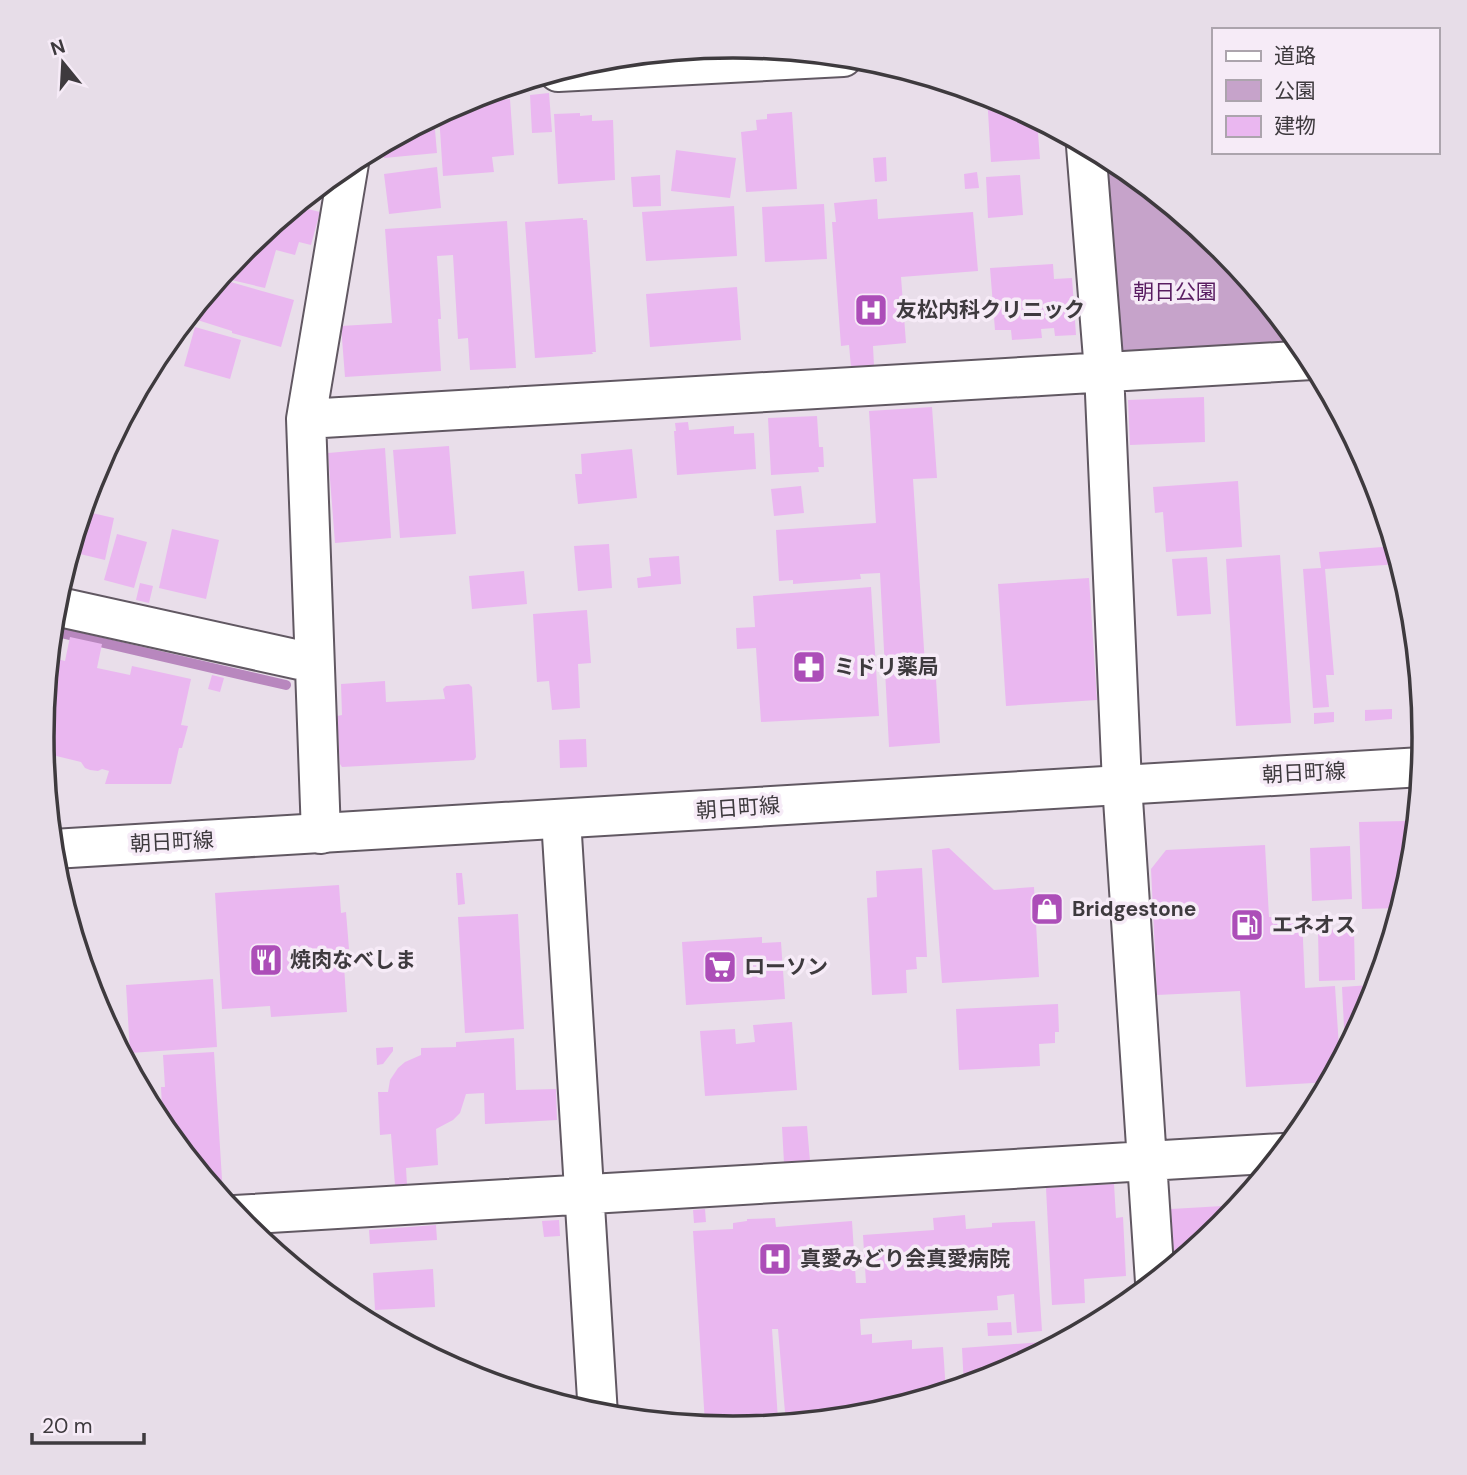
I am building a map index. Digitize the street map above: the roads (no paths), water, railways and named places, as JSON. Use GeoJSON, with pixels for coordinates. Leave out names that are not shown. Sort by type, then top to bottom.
{"type":"FeatureCollection","features":[{"type":"Feature","properties":{"kind":"street"},"geometry":{"type":"LineString","coordinates":[[613,69],[781,60]]}},
{"type":"Feature","properties":{"kind":"street"},"geometry":{"type":"LineString","coordinates":[[1087,158],[1104,371],[1122,784],[1154,1270]]}},
{"type":"Feature","properties":{"kind":"street"},"geometry":{"type":"LineString","coordinates":[[321,834],[306,419],[346,180]]}},
{"type":"Feature","properties":{"kind":"street"},"geometry":{"type":"LineString","coordinates":[[306,419],[1298,361]]}},
{"type":"Feature","properties":{"kind":"street"},"geometry":{"type":"LineString","coordinates":[[66,609],[313,663]]}},
{"type":"Feature","properties":{"kind":"street","name":"朝日町線"},"geometry":{"type":"LineString","coordinates":[[64,848],[1412,767]]}},
{"type":"Feature","properties":{"kind":"street"},"geometry":{"type":"LineString","coordinates":[[561,819],[597,1403]]}},
{"type":"Feature","properties":{"kind":"street"},"geometry":{"type":"LineString","coordinates":[[249,1214],[1270,1154]]}},
{"type":"Feature","properties":{"kind":"waterway"},"geometry":{"type":"LineString","coordinates":[[62,633],[286,685]]}},
{"type":"Feature","properties":{"kind":"place","name":"友松内科クリニック"},"geometry":{"type":"Point","coordinates":[871,310]}},
{"type":"Feature","properties":{"kind":"place","name":"ミドリ薬局"},"geometry":{"type":"Point","coordinates":[809,667]}},
{"type":"Feature","properties":{"kind":"place","name":"Bridgestone"},"geometry":{"type":"Point","coordinates":[1047,909]}},
{"type":"Feature","properties":{"kind":"place","name":"エネオス"},"geometry":{"type":"Point","coordinates":[1247,925]}},
{"type":"Feature","properties":{"kind":"place","name":"焼肉なべしま"},"geometry":{"type":"Point","coordinates":[266,960]}},
{"type":"Feature","properties":{"kind":"place","name":"ローソン"},"geometry":{"type":"Point","coordinates":[720,967]}},
{"type":"Feature","properties":{"kind":"place","name":"真愛みどり会真愛病院"},"geometry":{"type":"Point","coordinates":[775,1259]}},
{"type":"Feature","properties":{"kind":"park label","name":"朝日公園"},"geometry":{"type":"Point","coordinates":[1175,292]}}]}
